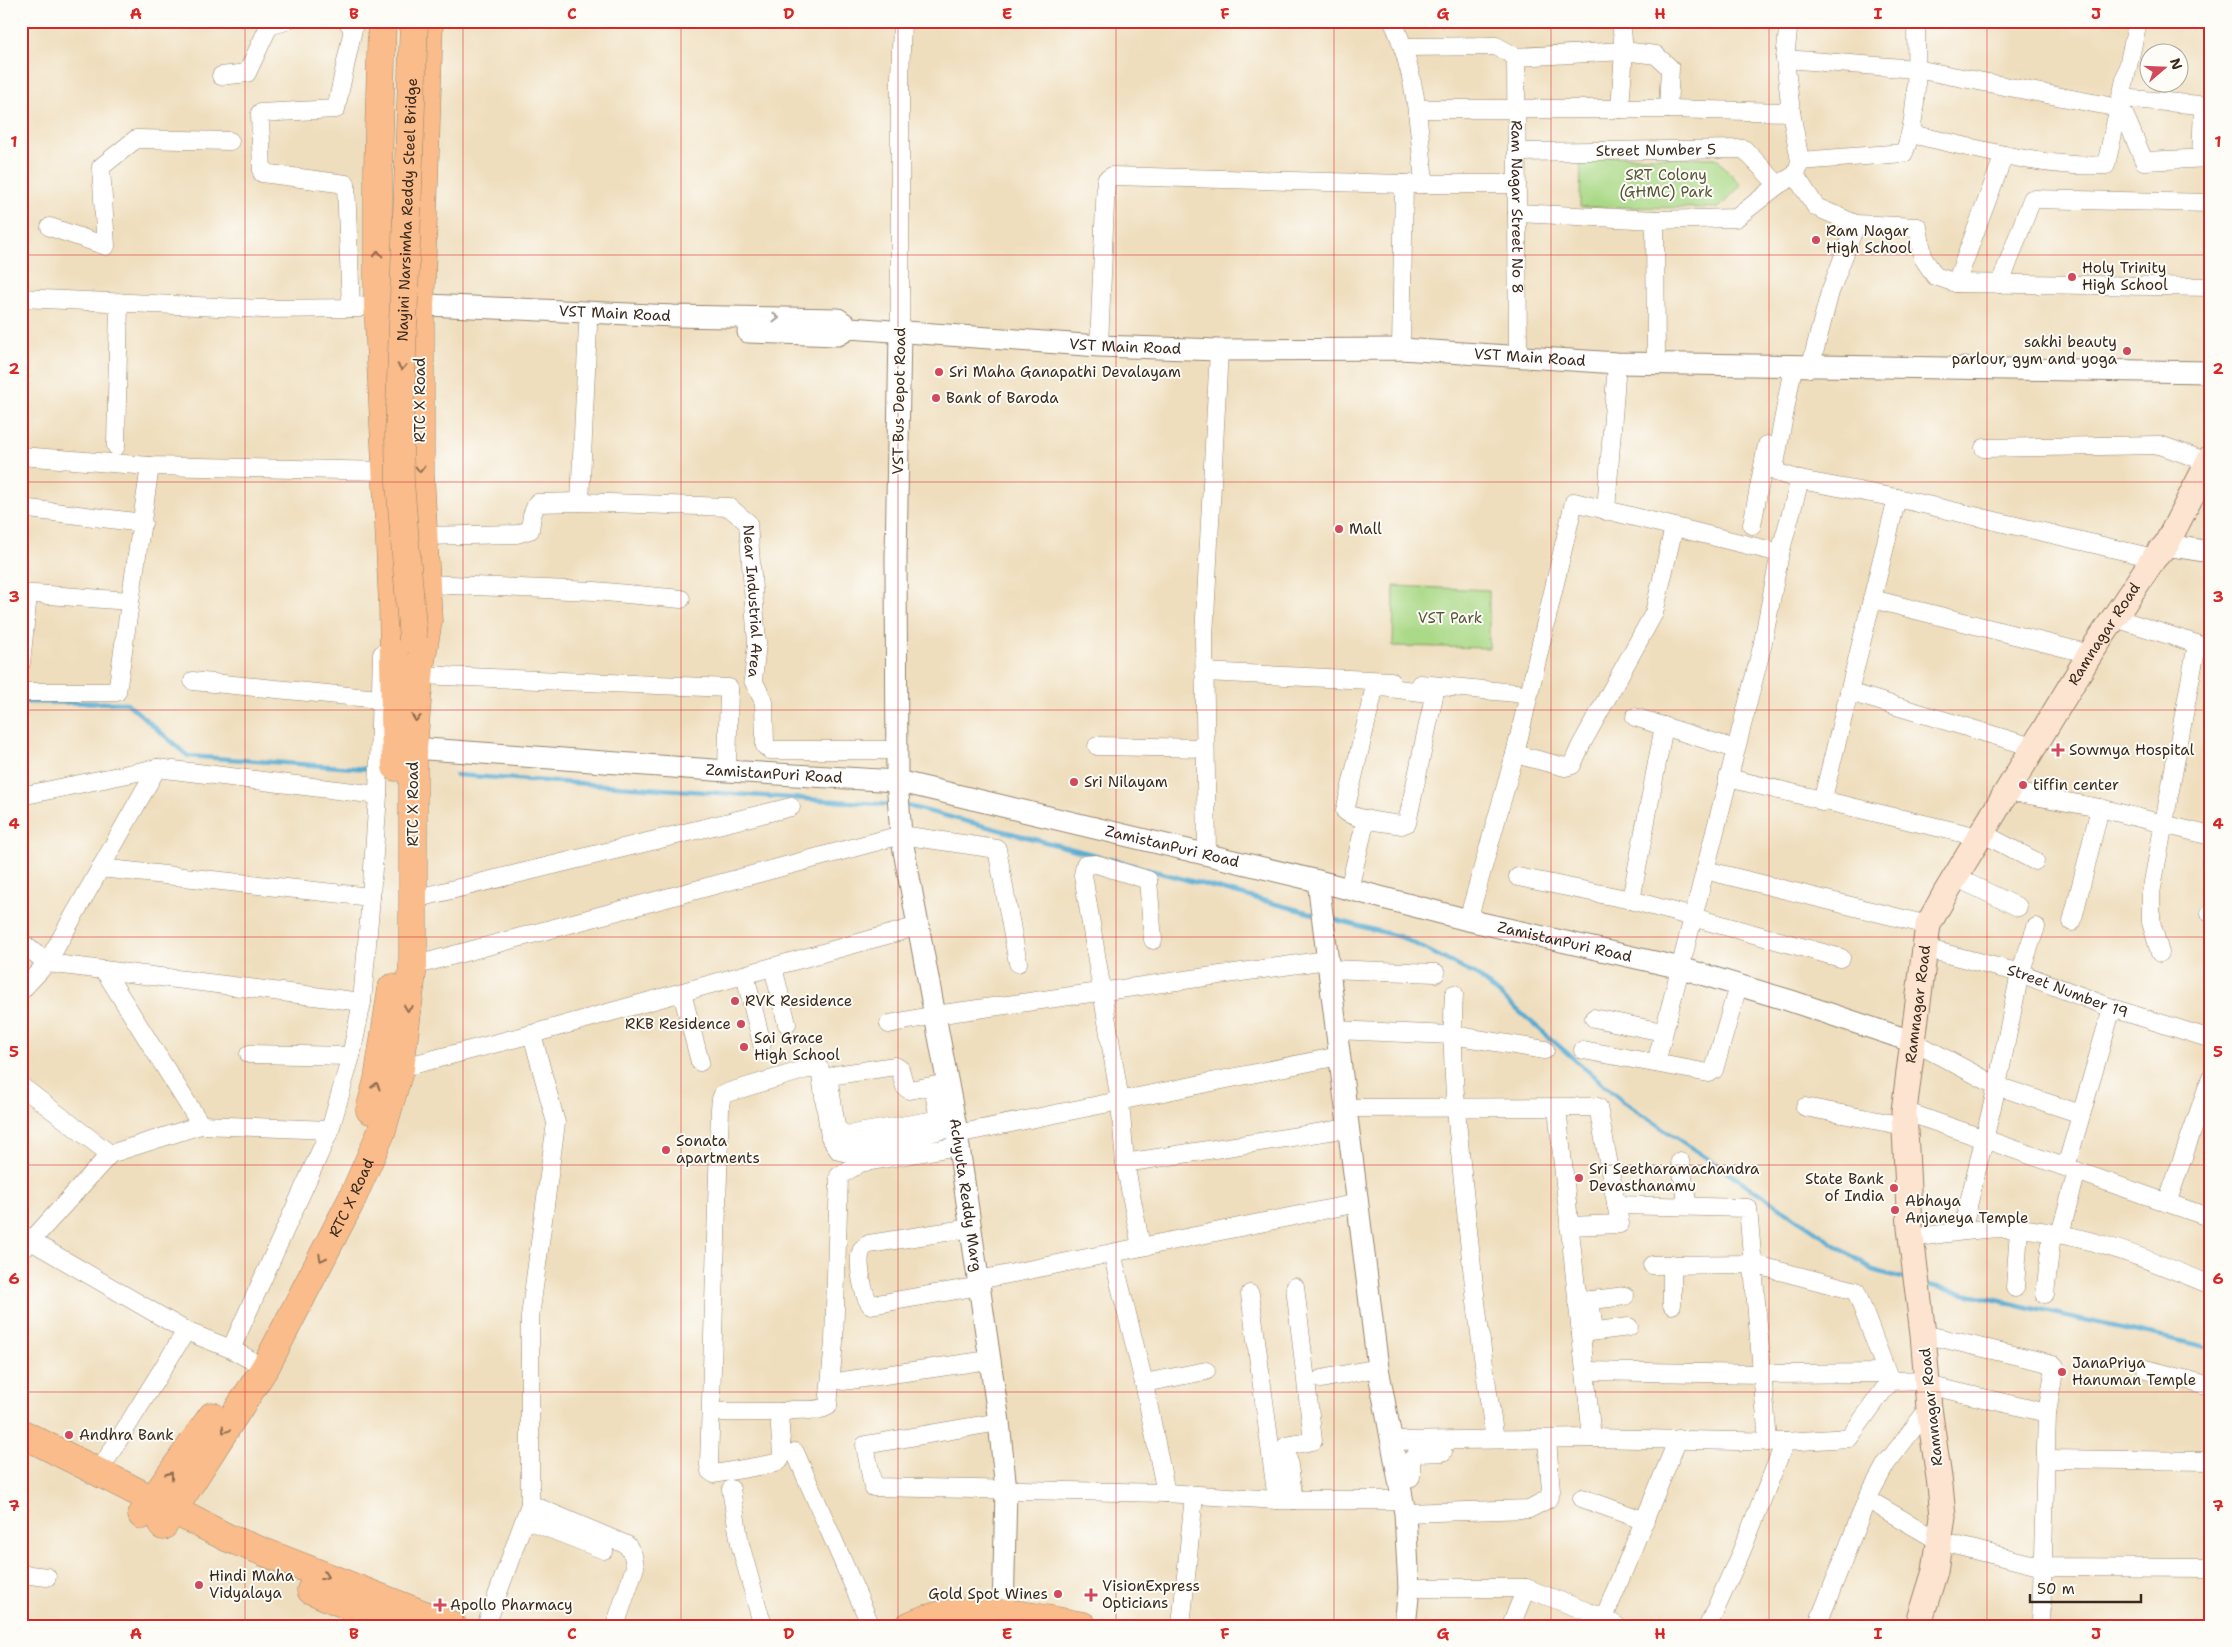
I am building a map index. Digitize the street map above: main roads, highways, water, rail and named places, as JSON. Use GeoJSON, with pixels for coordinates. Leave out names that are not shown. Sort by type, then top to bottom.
{"type":"FeatureCollection","features":[{"type":"Feature","properties":{"kind":"main road","name":"RTC X Road"},"geometry":{"type":"LineString","coordinates":[[157,1513],[266,1366],[352,1201],[373,1129],[378,1079],[395,970],[396,748],[388,471],[367,309],[378,208],[382,21]]}},
{"type":"Feature","properties":{"kind":"main road","name":"Nayini Narsimha Reddy Steel Bridge"},"geometry":{"type":"LineString","coordinates":[[378,208],[392,191],[398,21]]}},
{"type":"Feature","properties":{"kind":"main road","name":"Nayini Narsimha Reddy Steel Bridge"},"geometry":{"type":"LineString","coordinates":[[414,21],[399,436],[400,482],[413,639],[420,671]]}},
{"type":"Feature","properties":{"kind":"main road","name":"RTC X Road"},"geometry":{"type":"LineString","coordinates":[[157,1513],[228,1394],[240,1354],[373,1129],[400,1068],[413,966],[413,748],[420,671],[428,620],[420,474],[421,310],[429,21]]}},
{"type":"Feature","properties":{"kind":"main road","name":"Ramnagar Road"},"geometry":{"type":"LineString","coordinates":[[1918,1626],[1935,1572],[1943,1516],[1912,1238],[1904,1118],[1923,977],[1926,937],[1955,877],[1980,835],[2090,654],[2160,552],[2210,460]]}},
{"type":"Feature","properties":{"kind":"main road"},"geometry":{"type":"LineString","coordinates":[[21,1433],[98,1473],[157,1513],[228,1538],[453,1626]]}},
{"type":"Feature","properties":{"kind":"main road"},"geometry":{"type":"LineString","coordinates":[[21,1449],[395,1626]]}},
{"type":"Feature","properties":{"kind":"main road"},"geometry":{"type":"LineString","coordinates":[[909,1626],[950,1612],[1003,1613],[1083,1626]]}},
{"type":"Feature","properties":{"kind":"waterway"},"geometry":{"type":"LineString","coordinates":[[21,702],[127,703],[188,756],[368,769]]}},
{"type":"Feature","properties":{"kind":"waterway"},"geometry":{"type":"LineString","coordinates":[[456,775],[893,805]]}},
{"type":"Feature","properties":{"kind":"waterway"},"geometry":{"type":"LineString","coordinates":[[904,805],[1099,856]]}},
{"type":"Feature","properties":{"kind":"waterway"},"geometry":{"type":"LineString","coordinates":[[1109,859],[1317,915]]}},
{"type":"Feature","properties":{"kind":"waterway"},"geometry":{"type":"LineString","coordinates":[[1329,918],[1401,937],[1478,976],[1625,1103],[1873,1270],[1909,1280]]}},
{"type":"Feature","properties":{"kind":"waterway"},"geometry":{"type":"LineString","coordinates":[[1924,1284],[2211,1348]]}},
{"type":"Feature","properties":{"kind":"place","name":"Ram Nagar High School"},"geometry":{"type":"Point","coordinates":[1816,240]}},
{"type":"Feature","properties":{"kind":"place","name":"Holy Trinity High School"},"geometry":{"type":"Point","coordinates":[2072,277]}},
{"type":"Feature","properties":{"kind":"place","name":"sakhi beauty parlour, gym and yoga"},"geometry":{"type":"Point","coordinates":[2127,351]}},
{"type":"Feature","properties":{"kind":"place","name":"Sri Maha Ganapathi Devalayam"},"geometry":{"type":"Point","coordinates":[939,372]}},
{"type":"Feature","properties":{"kind":"place","name":"Bank of Baroda"},"geometry":{"type":"Point","coordinates":[936,398]}},
{"type":"Feature","properties":{"kind":"place","name":"Mall"},"geometry":{"type":"Point","coordinates":[1339,529]}},
{"type":"Feature","properties":{"kind":"place","name":"Sowmya Hospital"},"geometry":{"type":"Point","coordinates":[2058,750]}},
{"type":"Feature","properties":{"kind":"place","name":"Sri Nilayam"},"geometry":{"type":"Point","coordinates":[1074,782]}},
{"type":"Feature","properties":{"kind":"place","name":"tiffin center"},"geometry":{"type":"Point","coordinates":[2023,785]}},
{"type":"Feature","properties":{"kind":"place","name":"RVK Residence"},"geometry":{"type":"Point","coordinates":[735,1001]}},
{"type":"Feature","properties":{"kind":"place","name":"RKB Residence"},"geometry":{"type":"Point","coordinates":[741,1024]}},
{"type":"Feature","properties":{"kind":"place","name":"Sai Grace High School"},"geometry":{"type":"Point","coordinates":[744,1047]}},
{"type":"Feature","properties":{"kind":"place","name":"Sonata apartments"},"geometry":{"type":"Point","coordinates":[666,1150]}},
{"type":"Feature","properties":{"kind":"place","name":"Sri Seetharamachandra Devasthanamu"},"geometry":{"type":"Point","coordinates":[1579,1178]}},
{"type":"Feature","properties":{"kind":"place","name":"State Bank of India"},"geometry":{"type":"Point","coordinates":[1894,1188]}},
{"type":"Feature","properties":{"kind":"place","name":"Abhaya Anjaneya Temple"},"geometry":{"type":"Point","coordinates":[1895,1210]}},
{"type":"Feature","properties":{"kind":"place","name":"JanaPriya Hanuman Temple"},"geometry":{"type":"Point","coordinates":[2062,1372]}},
{"type":"Feature","properties":{"kind":"place","name":"Andhra Bank"},"geometry":{"type":"Point","coordinates":[69,1435]}},
{"type":"Feature","properties":{"kind":"place","name":"Hindi Maha Vidyalaya"},"geometry":{"type":"Point","coordinates":[199,1585]}},
{"type":"Feature","properties":{"kind":"place","name":"Gold Spot Wines"},"geometry":{"type":"Point","coordinates":[1058,1594]}},
{"type":"Feature","properties":{"kind":"place","name":"VisionExpress Opticians"},"geometry":{"type":"Point","coordinates":[1091,1595]}},
{"type":"Feature","properties":{"kind":"place","name":"Apollo Pharmacy"},"geometry":{"type":"Point","coordinates":[440,1605]}},
{"type":"Feature","properties":{"kind":"park label","name":"SRT Colony (GHMC) Park"},"geometry":{"type":"Point","coordinates":[1666,184]}},
{"type":"Feature","properties":{"kind":"park label","name":"VST Park"},"geometry":{"type":"Point","coordinates":[1450,618]}}]}
